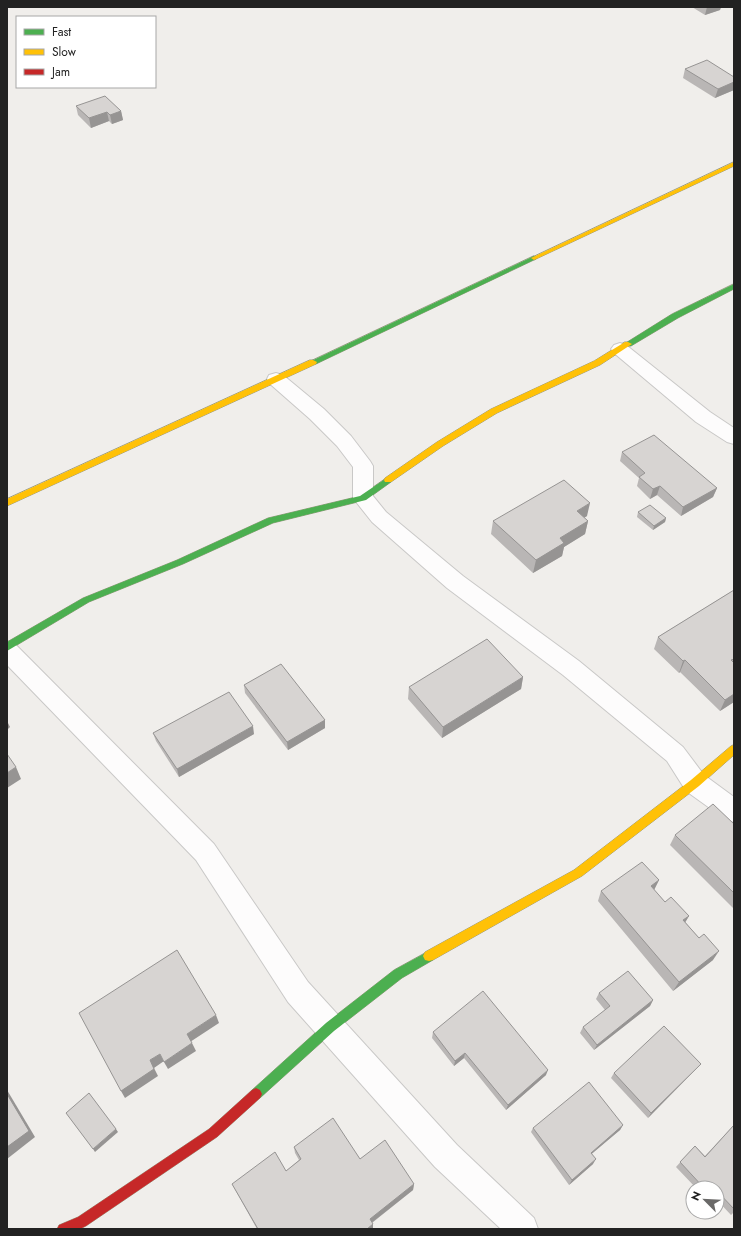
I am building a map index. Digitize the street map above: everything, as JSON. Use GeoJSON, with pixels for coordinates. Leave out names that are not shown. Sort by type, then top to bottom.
{"type":"FeatureCollection","features":[{"type":"Feature","properties":{"kind":"street"},"geometry":{"type":"LineString","coordinates":[[7,503],[276,379],[734,164]]}},
{"type":"Feature","properties":{"kind":"street"},"geometry":{"type":"LineString","coordinates":[[524,1229],[446,1156],[298,992],[204,852],[7,649],[86,600],[180,562],[271,520],[363,498],[440,444],[494,411],[597,363],[675,316],[734,286]]}},
{"type":"Feature","properties":{"kind":"street"},"geometry":{"type":"LineString","coordinates":[[620,349],[703,417],[734,437]]}},
{"type":"Feature","properties":{"kind":"street"},"geometry":{"type":"LineString","coordinates":[[276,379],[317,414],[344,441],[363,466],[363,498],[379,517],[455,582],[571,668],[675,754],[696,783],[734,811]]}},
{"type":"Feature","properties":{"kind":"street"},"geometry":{"type":"LineString","coordinates":[[63,1229],[82,1222],[213,1133],[330,1027],[398,974],[578,873],[696,783],[734,749]]}},
{"type":"Feature","properties":{"kind":"building"},"geometry":{"type":"Polygon","coordinates":[[[707,60],[734,77],[734,82],[718,89],[685,69],[707,60]]]}},
{"type":"Feature","properties":{"kind":"building"},"geometry":{"type":"Polygon","coordinates":[[[105,96],[121,111],[110,115],[107,112],[89,118],[76,106],[105,96]]]}},
{"type":"Feature","properties":{"kind":"building"},"geometry":{"type":"Polygon","coordinates":[[[654,435],[717,488],[683,507],[660,486],[653,489],[639,477],[645,473],[622,452],[654,435]]]}},
{"type":"Feature","properties":{"kind":"building"},"geometry":{"type":"Polygon","coordinates":[[[564,480],[590,503],[577,511],[588,521],[560,538],[564,543],[536,560],[493,521],[564,480]]]}},
{"type":"Feature","properties":{"kind":"building"},"geometry":{"type":"Polygon","coordinates":[[[650,505],[666,518],[654,526],[638,512],[650,505]]]}},
{"type":"Feature","properties":{"kind":"building"},"geometry":{"type":"Polygon","coordinates":[[[734,590],[734,659],[731,660],[734,663],[734,694],[725,700],[685,660],[683,661],[658,637],[734,590]]]}},
{"type":"Feature","properties":{"kind":"building"},"geometry":{"type":"Polygon","coordinates":[[[487,639],[523,677],[443,727],[409,687],[487,639]]]}},
{"type":"Feature","properties":{"kind":"building"},"geometry":{"type":"Polygon","coordinates":[[[281,664],[325,720],[287,742],[244,685],[281,664]]]}},
{"type":"Feature","properties":{"kind":"building"},"geometry":{"type":"Polygon","coordinates":[[[229,692],[253,726],[177,769],[153,733],[229,692]]]}},
{"type":"Feature","properties":{"kind":"building"},"geometry":{"type":"Polygon","coordinates":[[[7,754],[16,767],[7,773],[7,754]]]}},
{"type":"Feature","properties":{"kind":"building"},"geometry":{"type":"Polygon","coordinates":[[[713,804],[734,824],[734,893],[675,835],[713,804]]]}},
{"type":"Feature","properties":{"kind":"building"},"geometry":{"type":"Polygon","coordinates":[[[642,862],[659,880],[651,886],[665,902],[671,897],[689,916],[683,920],[699,938],[704,934],[719,951],[679,982],[601,891],[642,862]]]}},
{"type":"Feature","properties":{"kind":"building"},"geometry":{"type":"Polygon","coordinates":[[[177,950],[216,1015],[187,1034],[192,1043],[164,1062],[160,1054],[150,1060],[154,1069],[121,1091],[79,1013],[177,950]]]}},
{"type":"Feature","properties":{"kind":"building"},"geometry":{"type":"Polygon","coordinates":[[[628,971],[653,1000],[597,1045],[583,1027],[610,1006],[599,993],[628,971]]]}},
{"type":"Feature","properties":{"kind":"building"},"geometry":{"type":"Polygon","coordinates":[[[483,991],[548,1070],[508,1105],[465,1053],[455,1061],[433,1032],[483,991]]]}},
{"type":"Feature","properties":{"kind":"building"},"geometry":{"type":"Polygon","coordinates":[[[664,1026],[701,1064],[651,1113],[614,1073],[664,1026]]]}},
{"type":"Feature","properties":{"kind":"building"},"geometry":{"type":"Polygon","coordinates":[[[589,1082],[623,1125],[591,1153],[596,1159],[572,1180],[533,1128],[589,1082]]]}},
{"type":"Feature","properties":{"kind":"building"},"geometry":{"type":"Polygon","coordinates":[[[89,1093],[116,1129],[93,1149],[66,1113],[89,1093]]]}},
{"type":"Feature","properties":{"kind":"building"},"geometry":{"type":"Polygon","coordinates":[[[7,1094],[29,1131],[7,1147],[7,1094]]]}},
{"type":"Feature","properties":{"kind":"building"},"geometry":{"type":"Polygon","coordinates":[[[333,1118],[360,1159],[385,1140],[414,1184],[370,1219],[373,1224],[367,1229],[258,1229],[232,1184],[275,1152],[286,1171],[301,1159],[294,1147],[333,1118]]]}},
{"type":"Feature","properties":{"kind":"building"},"geometry":{"type":"Polygon","coordinates":[[[734,1125],[734,1209],[725,1199],[725,1180],[697,1180],[680,1162],[695,1146],[705,1157],[734,1125]]]}},
{"type":"Feature","properties":{"kind":"traffic: fast"},"geometry":{"type":"LineString","coordinates":[[313,362],[534,258]]}},
{"type":"Feature","properties":{"kind":"traffic: fast"},"geometry":{"type":"LineString","coordinates":[[628,344],[675,316],[734,286]]}},
{"type":"Feature","properties":{"kind":"traffic: fast"},"geometry":{"type":"LineString","coordinates":[[7,647],[86,600],[180,562],[271,520],[363,498],[388,480]]}},
{"type":"Feature","properties":{"kind":"traffic: fast"},"geometry":{"type":"LineString","coordinates":[[256,1094],[330,1027],[398,974],[429,956]]}},
{"type":"Feature","properties":{"kind":"traffic: slow"},"geometry":{"type":"LineString","coordinates":[[534,258],[734,164]]}},
{"type":"Feature","properties":{"kind":"traffic: slow"},"geometry":{"type":"LineString","coordinates":[[388,480],[440,444],[494,411],[597,363],[628,344]]}},
{"type":"Feature","properties":{"kind":"traffic: slow"},"geometry":{"type":"LineString","coordinates":[[7,503],[313,362]]}},
{"type":"Feature","properties":{"kind":"traffic: slow"},"geometry":{"type":"LineString","coordinates":[[429,956],[578,873],[695,783],[734,749]]}},
{"type":"Feature","properties":{"kind":"traffic: jam"},"geometry":{"type":"LineString","coordinates":[[63,1229],[82,1222],[213,1133],[256,1094]]}}]}
